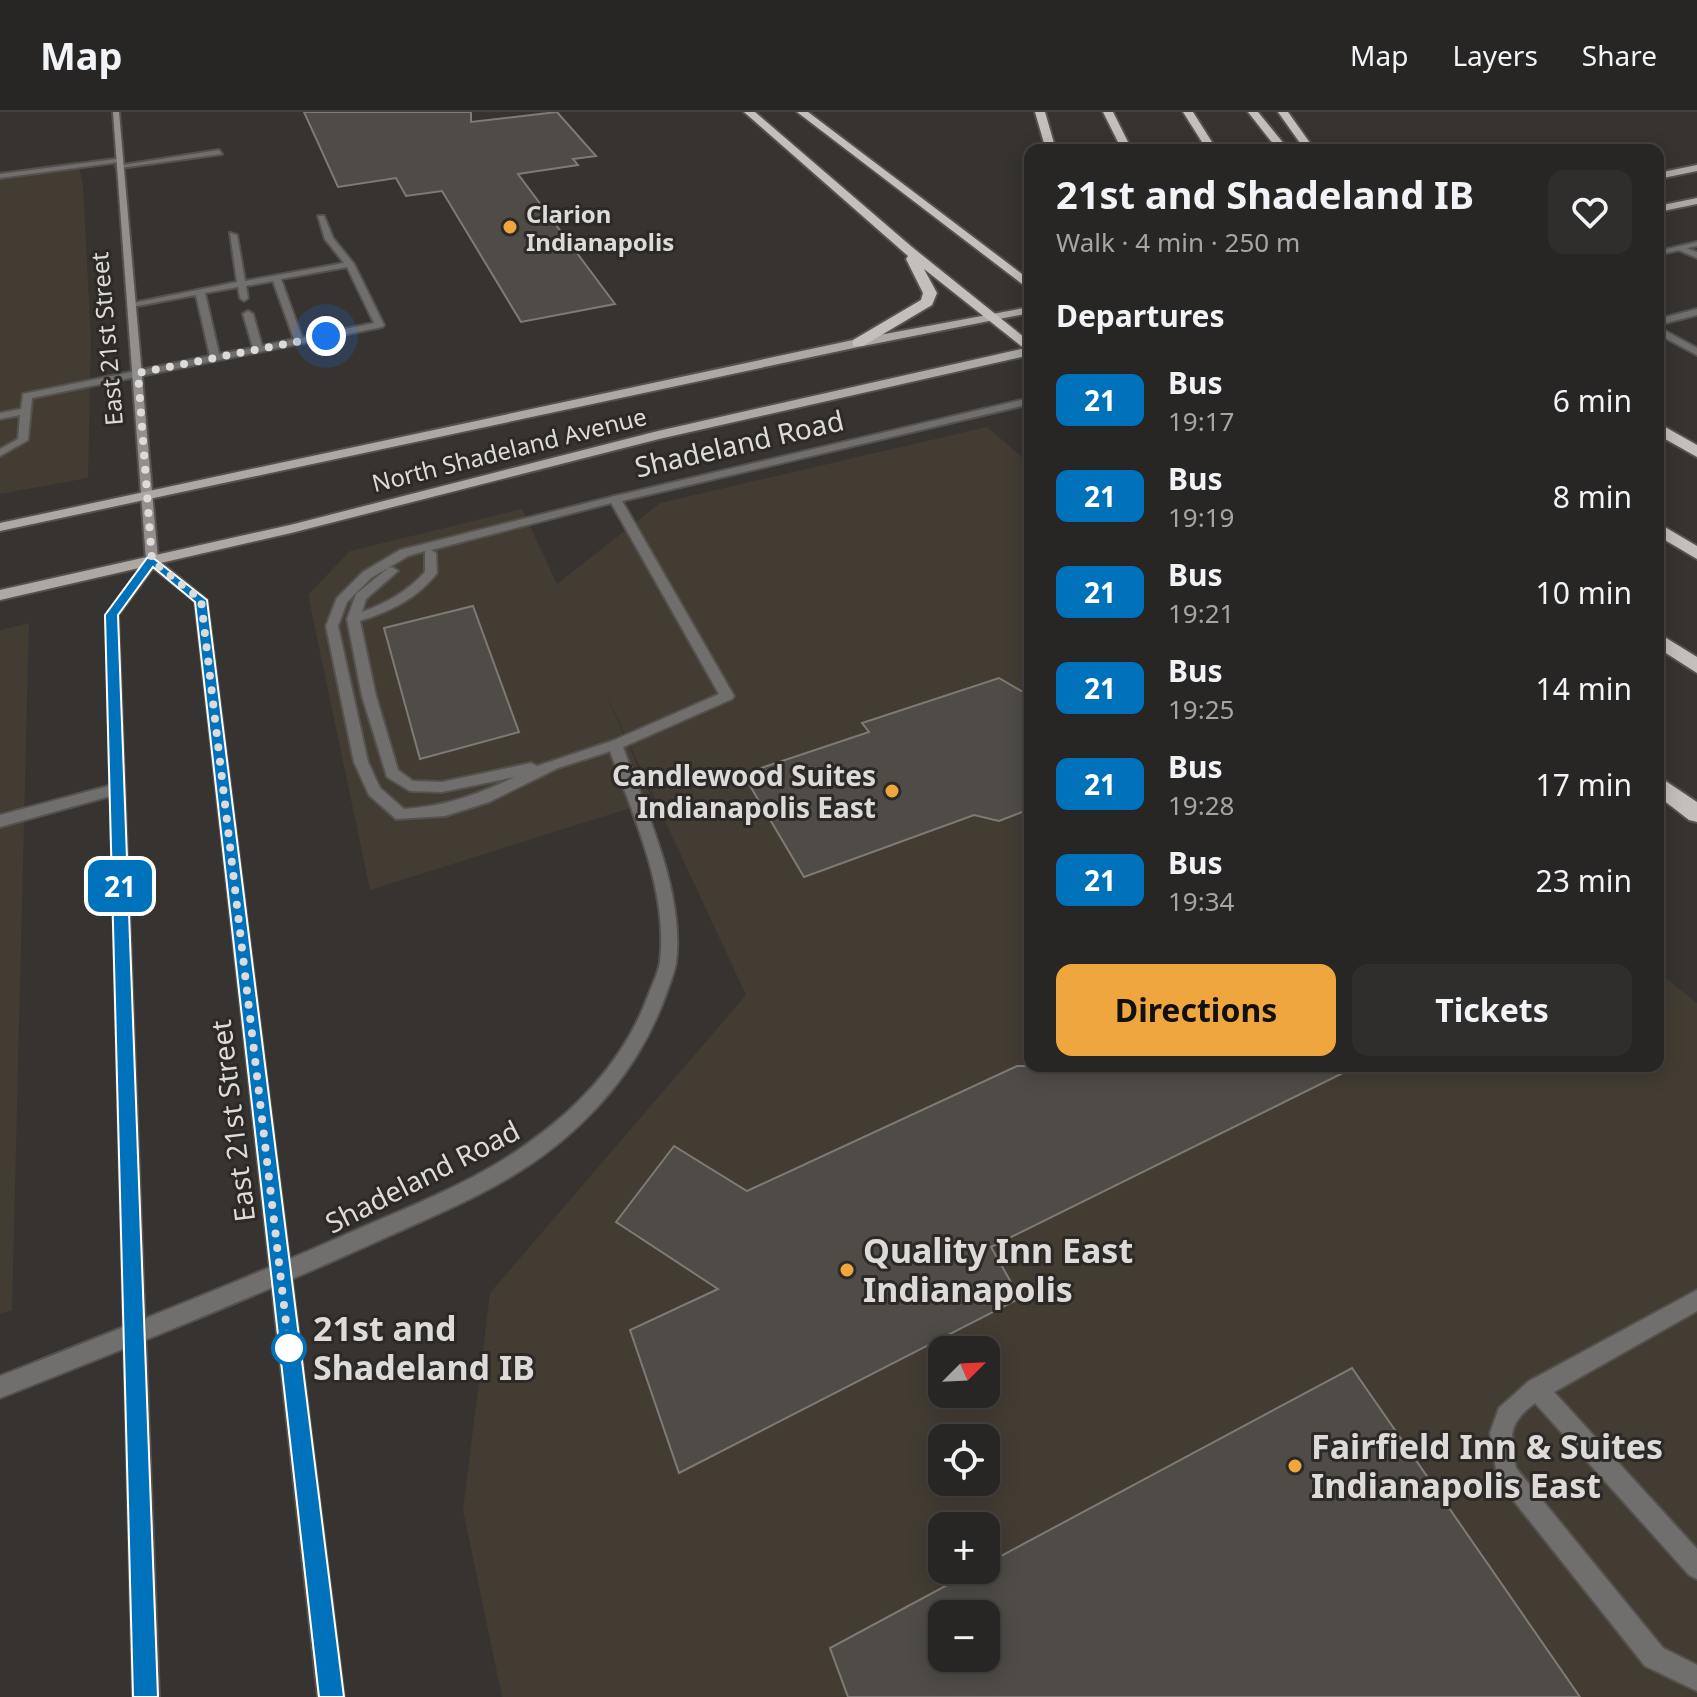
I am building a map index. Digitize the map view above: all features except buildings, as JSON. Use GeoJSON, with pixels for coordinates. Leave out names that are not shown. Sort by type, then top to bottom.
{"type":"FeatureCollection","features":[{"type":"Feature","properties":{"kind":"highway"},"geometry":{"type":"LineString","coordinates":[[749,112],[908,250],[1024,345]]}},
{"type":"Feature","properties":{"kind":"highway"},"geometry":{"type":"LineString","coordinates":[[802,112],[1024,281]]}},
{"type":"Feature","properties":{"kind":"highway"},"geometry":{"type":"LineString","coordinates":[[1027,112],[1045,136]]}},
{"type":"Feature","properties":{"kind":"highway"},"geometry":{"type":"LineString","coordinates":[[1040,112],[1048,144]]}},
{"type":"Feature","properties":{"kind":"highway"},"geometry":{"type":"LineString","coordinates":[[1108,112],[1124,144]]}},
{"type":"Feature","properties":{"kind":"highway"},"geometry":{"type":"LineString","coordinates":[[1188,112],[1208,144]]}},
{"type":"Feature","properties":{"kind":"highway"},"geometry":{"type":"LineString","coordinates":[[1253,112],[1279,144]]}},
{"type":"Feature","properties":{"kind":"highway"},"geometry":{"type":"LineString","coordinates":[[1283,112],[1306,144]]}},
{"type":"Feature","properties":{"kind":"highway"},"geometry":{"type":"LineString","coordinates":[[974,242],[1016,257]]}},
{"type":"Feature","properties":{"kind":"highway"},"geometry":{"type":"LineString","coordinates":[[858,343],[927,302],[930,293],[908,250]]}},
{"type":"Feature","properties":{"kind":"highway"},"geometry":{"type":"LineString","coordinates":[[1664,432],[1697,452]]}},
{"type":"Feature","properties":{"kind":"highway"},"geometry":{"type":"LineString","coordinates":[[1664,532],[1697,554]]}},
{"type":"Feature","properties":{"kind":"highway"},"geometry":{"type":"LineString","coordinates":[[1664,643],[1697,667]]}},
{"type":"Feature","properties":{"kind":"highway"},"geometry":{"type":"LineString","coordinates":[[1664,789],[1697,814]]}},
{"type":"Feature","properties":{"kind":"main road","name":"East 21st Street"},"geometry":{"type":"LineString","coordinates":[[116,112],[152,561],[201,600],[331,1697]]}},
{"type":"Feature","properties":{"kind":"main road"},"geometry":{"type":"LineString","coordinates":[[1664,175],[1697,168]]}},
{"type":"Feature","properties":{"kind":"main road"},"geometry":{"type":"LineString","coordinates":[[1664,208],[1697,201]]}},
{"type":"Feature","properties":{"kind":"main road","name":"North Shadeland Avenue"},"geometry":{"type":"LineString","coordinates":[[0,527],[858,343],[1024,311]]}},
{"type":"Feature","properties":{"kind":"main road","name":"North Shadeland Avenue"},"geometry":{"type":"LineString","coordinates":[[0,595],[291,529],[658,435],[1024,351]]}},
{"type":"Feature","properties":{"kind":"main road"},"geometry":{"type":"LineString","coordinates":[[146,1697],[112,615],[152,561]]}},
{"type":"Feature","properties":{"kind":"street"},"geometry":{"type":"LineString","coordinates":[[0,176],[219,152]]}},
{"type":"Feature","properties":{"kind":"street"},"geometry":{"type":"LineString","coordinates":[[0,453],[23,440],[27,396],[379,325],[350,264],[329,239],[321,218]]}},
{"type":"Feature","properties":{"kind":"street"},"geometry":{"type":"LineString","coordinates":[[233,235],[244,298]]}},
{"type":"Feature","properties":{"kind":"street"},"geometry":{"type":"LineString","coordinates":[[1664,252],[1697,244]]}},
{"type":"Feature","properties":{"kind":"street"},"geometry":{"type":"LineString","coordinates":[[1681,248],[1697,255]]}},
{"type":"Feature","properties":{"kind":"street"},"geometry":{"type":"LineString","coordinates":[[132,304],[350,264]]}},
{"type":"Feature","properties":{"kind":"street"},"geometry":{"type":"LineString","coordinates":[[276,277],[299,341]]}},
{"type":"Feature","properties":{"kind":"street"},"geometry":{"type":"LineString","coordinates":[[200,292],[215,358]]}},
{"type":"Feature","properties":{"kind":"street"},"geometry":{"type":"LineString","coordinates":[[1664,320],[1697,312]]}},
{"type":"Feature","properties":{"kind":"street"},"geometry":{"type":"LineString","coordinates":[[248,314],[258,349]]}},
{"type":"Feature","properties":{"kind":"street"},"geometry":{"type":"LineString","coordinates":[[1664,333],[1697,352]]}},
{"type":"Feature","properties":{"kind":"street","name":"Shadeland Road"},"geometry":{"type":"LineString","coordinates":[[0,1387],[212,1302],[403,1220],[523,1158],[577,1116],[599,1095],[631,1055],[651,1015],[668,962],[669,932],[653,862],[615,745],[727,696],[615,499],[1024,402]]}},
{"type":"Feature","properties":{"kind":"street"},"geometry":{"type":"LineString","coordinates":[[0,416],[26,411]]}},
{"type":"Feature","properties":{"kind":"street"},"geometry":{"type":"LineString","coordinates":[[553,764],[484,798],[440,812],[401,815],[374,791],[361,762],[332,626],[341,601],[367,575],[404,553],[434,549],[615,499]]}},
{"type":"Feature","properties":{"kind":"street"},"geometry":{"type":"LineString","coordinates":[[434,549],[381,578],[360,597],[353,619],[369,696],[392,773],[410,786],[442,787],[553,764],[615,745]]}},
{"type":"Feature","properties":{"kind":"street"},"geometry":{"type":"LineString","coordinates":[[353,619],[395,605],[417,590],[431,573],[434,549]]}},
{"type":"Feature","properties":{"kind":"street"},"geometry":{"type":"LineString","coordinates":[[0,821],[116,789]]}},
{"type":"Feature","properties":{"kind":"street"},"geometry":{"type":"LineString","coordinates":[[1697,1300],[1537,1389],[1509,1408],[1499,1435],[1506,1473],[1654,1657],[1697,1678]]}},
{"type":"Feature","properties":{"kind":"street"},"geometry":{"type":"LineString","coordinates":[[1537,1389],[1697,1567]]}},
{"type":"Feature","properties":{"kind":"shaded area"},"geometry":{"type":"Polygon","coordinates":[[[78,161],[83,185],[91,340],[88,478],[0,494],[0,172],[78,161]]]}},
{"type":"Feature","properties":{"kind":"shaded area"},"geometry":{"type":"Polygon","coordinates":[[[987,427],[1024,459],[1024,1072],[1664,1072],[1664,977],[1697,1003],[1697,1697],[502,1697],[463,1510],[490,1293],[746,995],[600,681],[653,801],[370,890],[308,595],[350,551],[522,509],[557,584],[660,503],[987,427]]]}},
{"type":"Feature","properties":{"kind":"shaded area"},"geometry":{"type":"Polygon","coordinates":[[[29,623],[12,1310],[0,1314],[0,630],[29,623]]]}},
{"type":"Feature","properties":{"kind":"bus line","name":"21"},"geometry":{"type":"LineString","coordinates":[[146,1697],[112,615],[152,561],[201,600],[331,1697]]}},
{"type":"Feature","properties":{"kind":"place","name":"Clarion Indianapolis"},"geometry":{"type":"Point","coordinates":[510,227]}},
{"type":"Feature","properties":{"kind":"place","name":"Candlewood Suites Indianapolis East"},"geometry":{"type":"Point","coordinates":[892,791]}},
{"type":"Feature","properties":{"kind":"place","name":"Quality Inn East Indianapolis"},"geometry":{"type":"Point","coordinates":[847,1270]}},
{"type":"Feature","properties":{"kind":"place","name":"21st and Shadeland IB"},"geometry":{"type":"Point","coordinates":[289,1348]}},
{"type":"Feature","properties":{"kind":"place","name":"Fairfield Inn & Suites Indianapolis East"},"geometry":{"type":"Point","coordinates":[1295,1466]}},
{"type":"Feature","properties":{"kind":"route"},"geometry":{"type":"LineString","coordinates":[[289,1348],[201,600],[152,561],[138,373],[326,336]]}}]}
